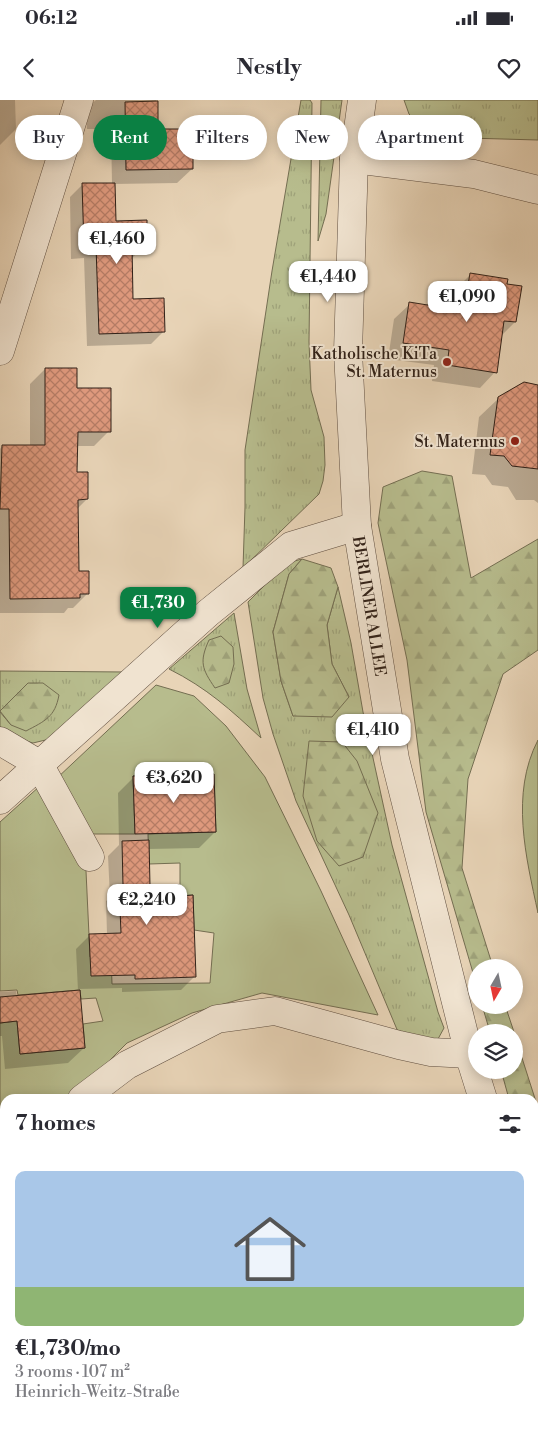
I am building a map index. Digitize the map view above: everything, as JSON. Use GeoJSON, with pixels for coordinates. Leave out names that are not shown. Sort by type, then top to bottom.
{"type":"FeatureCollection","features":[{"type":"Feature","properties":{"kind":"street"},"geometry":{"type":"LineString","coordinates":[[0,351],[80,100]]}},
{"type":"Feature","properties":{"kind":"street","name":"BERLINER ALLEE"},"geometry":{"type":"LineString","coordinates":[[362,100],[354,159],[348,352],[358,526],[395,758],[468,1046]]}},
{"type":"Feature","properties":{"kind":"street"},"geometry":{"type":"LineString","coordinates":[[354,159],[474,174],[538,190]]}},
{"type":"Feature","properties":{"kind":"street"},"geometry":{"type":"LineString","coordinates":[[0,800],[208,613],[291,546],[358,526]]}},
{"type":"Feature","properties":{"kind":"street"},"geometry":{"type":"LineString","coordinates":[[0,741],[39,764],[90,857]]}},
{"type":"Feature","properties":{"kind":"street"},"geometry":{"type":"LineString","coordinates":[[89,1094],[127,1065],[217,1019],[275,1011],[399,1046],[431,1052],[468,1054]]}},
{"type":"Feature","properties":{"kind":"street","name":"BERLINER ALLEE"},"geometry":{"type":"LineString","coordinates":[[477,1079],[482,1094]]}},
{"type":"Feature","properties":{"kind":"green space"},"geometry":{"type":"Polygon","coordinates":[[[301,100],[310,100],[312,103],[312,115],[298,115],[301,100]]]}},
{"type":"Feature","properties":{"kind":"green space"},"geometry":{"type":"Polygon","coordinates":[[[321,100],[342,100],[340,115],[321,115],[321,100]]]}},
{"type":"Feature","properties":{"kind":"green space"},"geometry":{"type":"Polygon","coordinates":[[[404,100],[538,100],[538,140],[482,138],[482,115],[409,114],[404,100]]]}},
{"type":"Feature","properties":{"kind":"green space"},"geometry":{"type":"Polygon","coordinates":[[[291,160],[311,160],[309,342],[311,390],[324,437],[325,465],[323,481],[319,494],[243,568],[245,450],[291,160]]]}},
{"type":"Feature","properties":{"kind":"green space"},"geometry":{"type":"Polygon","coordinates":[[[320,160],[334,160],[326,214],[318,241],[320,160]]]}},
{"type":"Feature","properties":{"kind":"green space"},"geometry":{"type":"Polygon","coordinates":[[[422,471],[452,476],[471,578],[538,539],[538,650],[503,674],[468,779],[462,868],[490,959],[469,959],[426,812],[407,660],[378,523],[383,487],[422,471]]]}},
{"type":"Feature","properties":{"kind":"green space"},"geometry":{"type":"Polygon","coordinates":[[[302,559],[289,574],[273,632],[281,681],[293,716],[349,697],[332,664],[327,625],[338,587],[392,845],[444,1028],[438,1039],[401,1039],[349,915],[296,801],[273,734],[263,698],[248,602],[287,563],[302,559]]]}},
{"type":"Feature","properties":{"kind":"green space"},"geometry":{"type":"Polygon","coordinates":[[[302,559],[331,568],[338,587],[327,625],[332,664],[349,697],[332,717],[293,716],[281,681],[273,632],[289,574],[302,559]]]}},
{"type":"Feature","properties":{"kind":"green space"},"geometry":{"type":"Polygon","coordinates":[[[234,613],[247,689],[261,738],[218,700],[183,676],[169,669],[234,613]]]}},
{"type":"Feature","properties":{"kind":"green space"},"geometry":{"type":"Polygon","coordinates":[[[221,636],[233,647],[234,664],[229,683],[215,688],[207,676],[203,660],[209,640],[221,636]]]}},
{"type":"Feature","properties":{"kind":"green space"},"geometry":{"type":"Polygon","coordinates":[[[0,671],[127,672],[58,737],[33,743],[9,736],[0,727],[0,712],[11,725],[28,683],[0,711],[0,671]]]}},
{"type":"Feature","properties":{"kind":"green space"},"geometry":{"type":"Polygon","coordinates":[[[28,683],[43,683],[59,695],[55,708],[48,718],[26,731],[11,725],[0,711],[28,683]]]}},
{"type":"Feature","properties":{"kind":"green space"},"geometry":{"type":"Polygon","coordinates":[[[156,685],[194,696],[226,726],[265,777],[321,891],[378,1015],[262,993],[192,1013],[127,1043],[76,1094],[0,1094],[0,1023],[17,1021],[20,1054],[85,1048],[83,1024],[103,1021],[96,998],[81,999],[80,990],[18,995],[17,990],[0,991],[0,822],[41,785],[86,871],[90,957],[111,956],[112,984],[210,983],[214,933],[194,930],[193,895],[180,896],[180,863],[149,864],[148,834],[216,832],[214,774],[133,776],[135,834],[90,834],[56,779],[156,685]]]}},
{"type":"Feature","properties":{"kind":"green space"},"geometry":{"type":"Polygon","coordinates":[[[538,740],[538,913],[525,848],[523,804],[524,782],[529,761],[538,740]]]}},
{"type":"Feature","properties":{"kind":"green space"},"geometry":{"type":"Polygon","coordinates":[[[309,741],[342,742],[357,761],[378,813],[363,857],[339,866],[317,841],[303,796],[309,741]]]}},
{"type":"Feature","properties":{"kind":"green space"},"geometry":{"type":"Polygon","coordinates":[[[485,1014],[508,1014],[511,1024],[488,1024],[485,1014]]]}},
{"type":"Feature","properties":{"kind":"green space"},"geometry":{"type":"Polygon","coordinates":[[[523,1061],[534,1094],[508,1094],[503,1079],[523,1079],[523,1061]]]}},
{"type":"Feature","properties":{"kind":"building"},"geometry":{"type":"Polygon","coordinates":[[[158,101],[158,115],[125,115],[125,102],[158,101]]]}},
{"type":"Feature","properties":{"kind":"building"},"geometry":{"type":"Polygon","coordinates":[[[167,129],[177,129],[177,160],[193,160],[193,169],[126,170],[126,160],[167,160],[167,129]]]}},
{"type":"Feature","properties":{"kind":"building"},"geometry":{"type":"Polygon","coordinates":[[[82,183],[115,183],[116,221],[147,220],[147,245],[132,245],[133,299],[164,298],[165,332],[99,334],[96,246],[84,247],[82,183]]]}},
{"type":"Feature","properties":{"kind":"building"},"geometry":{"type":"Polygon","coordinates":[[[470,273],[508,279],[507,284],[522,286],[516,322],[504,321],[497,373],[447,365],[449,350],[403,343],[409,302],[440,307],[443,293],[466,297],[470,273]]]}},
{"type":"Feature","properties":{"kind":"building"},"geometry":{"type":"Polygon","coordinates":[[[45,368],[77,368],[77,388],[111,388],[111,432],[78,432],[77,472],[88,472],[88,499],[78,500],[79,571],[89,571],[89,594],[80,594],[80,598],[10,599],[9,509],[0,509],[2,445],[45,445],[45,368]]]}},
{"type":"Feature","properties":{"kind":"building","name":"St. Maternus"},"geometry":{"type":"Polygon","coordinates":[[[524,382],[538,385],[538,469],[512,466],[504,456],[490,455],[498,397],[524,382]]]}},
{"type":"Feature","properties":{"kind":"building"},"geometry":{"type":"Polygon","coordinates":[[[214,774],[216,832],[135,834],[133,776],[214,774]]]}},
{"type":"Feature","properties":{"kind":"building"},"geometry":{"type":"Polygon","coordinates":[[[149,840],[150,886],[179,885],[180,896],[193,895],[196,977],[135,979],[135,975],[91,976],[89,934],[121,933],[119,886],[123,886],[122,841],[149,840]]]}},
{"type":"Feature","properties":{"kind":"building"},"geometry":{"type":"Polygon","coordinates":[[[80,990],[85,1048],[20,1054],[17,1021],[0,1023],[0,997],[80,990]]]}},
{"type":"Feature","properties":{"kind":"place","name":"Katholische KiTa St. Maternus"},"geometry":{"type":"Point","coordinates":[447,362]}},
{"type":"Feature","properties":{"kind":"place","name":"St. Maternus"},"geometry":{"type":"Point","coordinates":[515,441]}}]}
